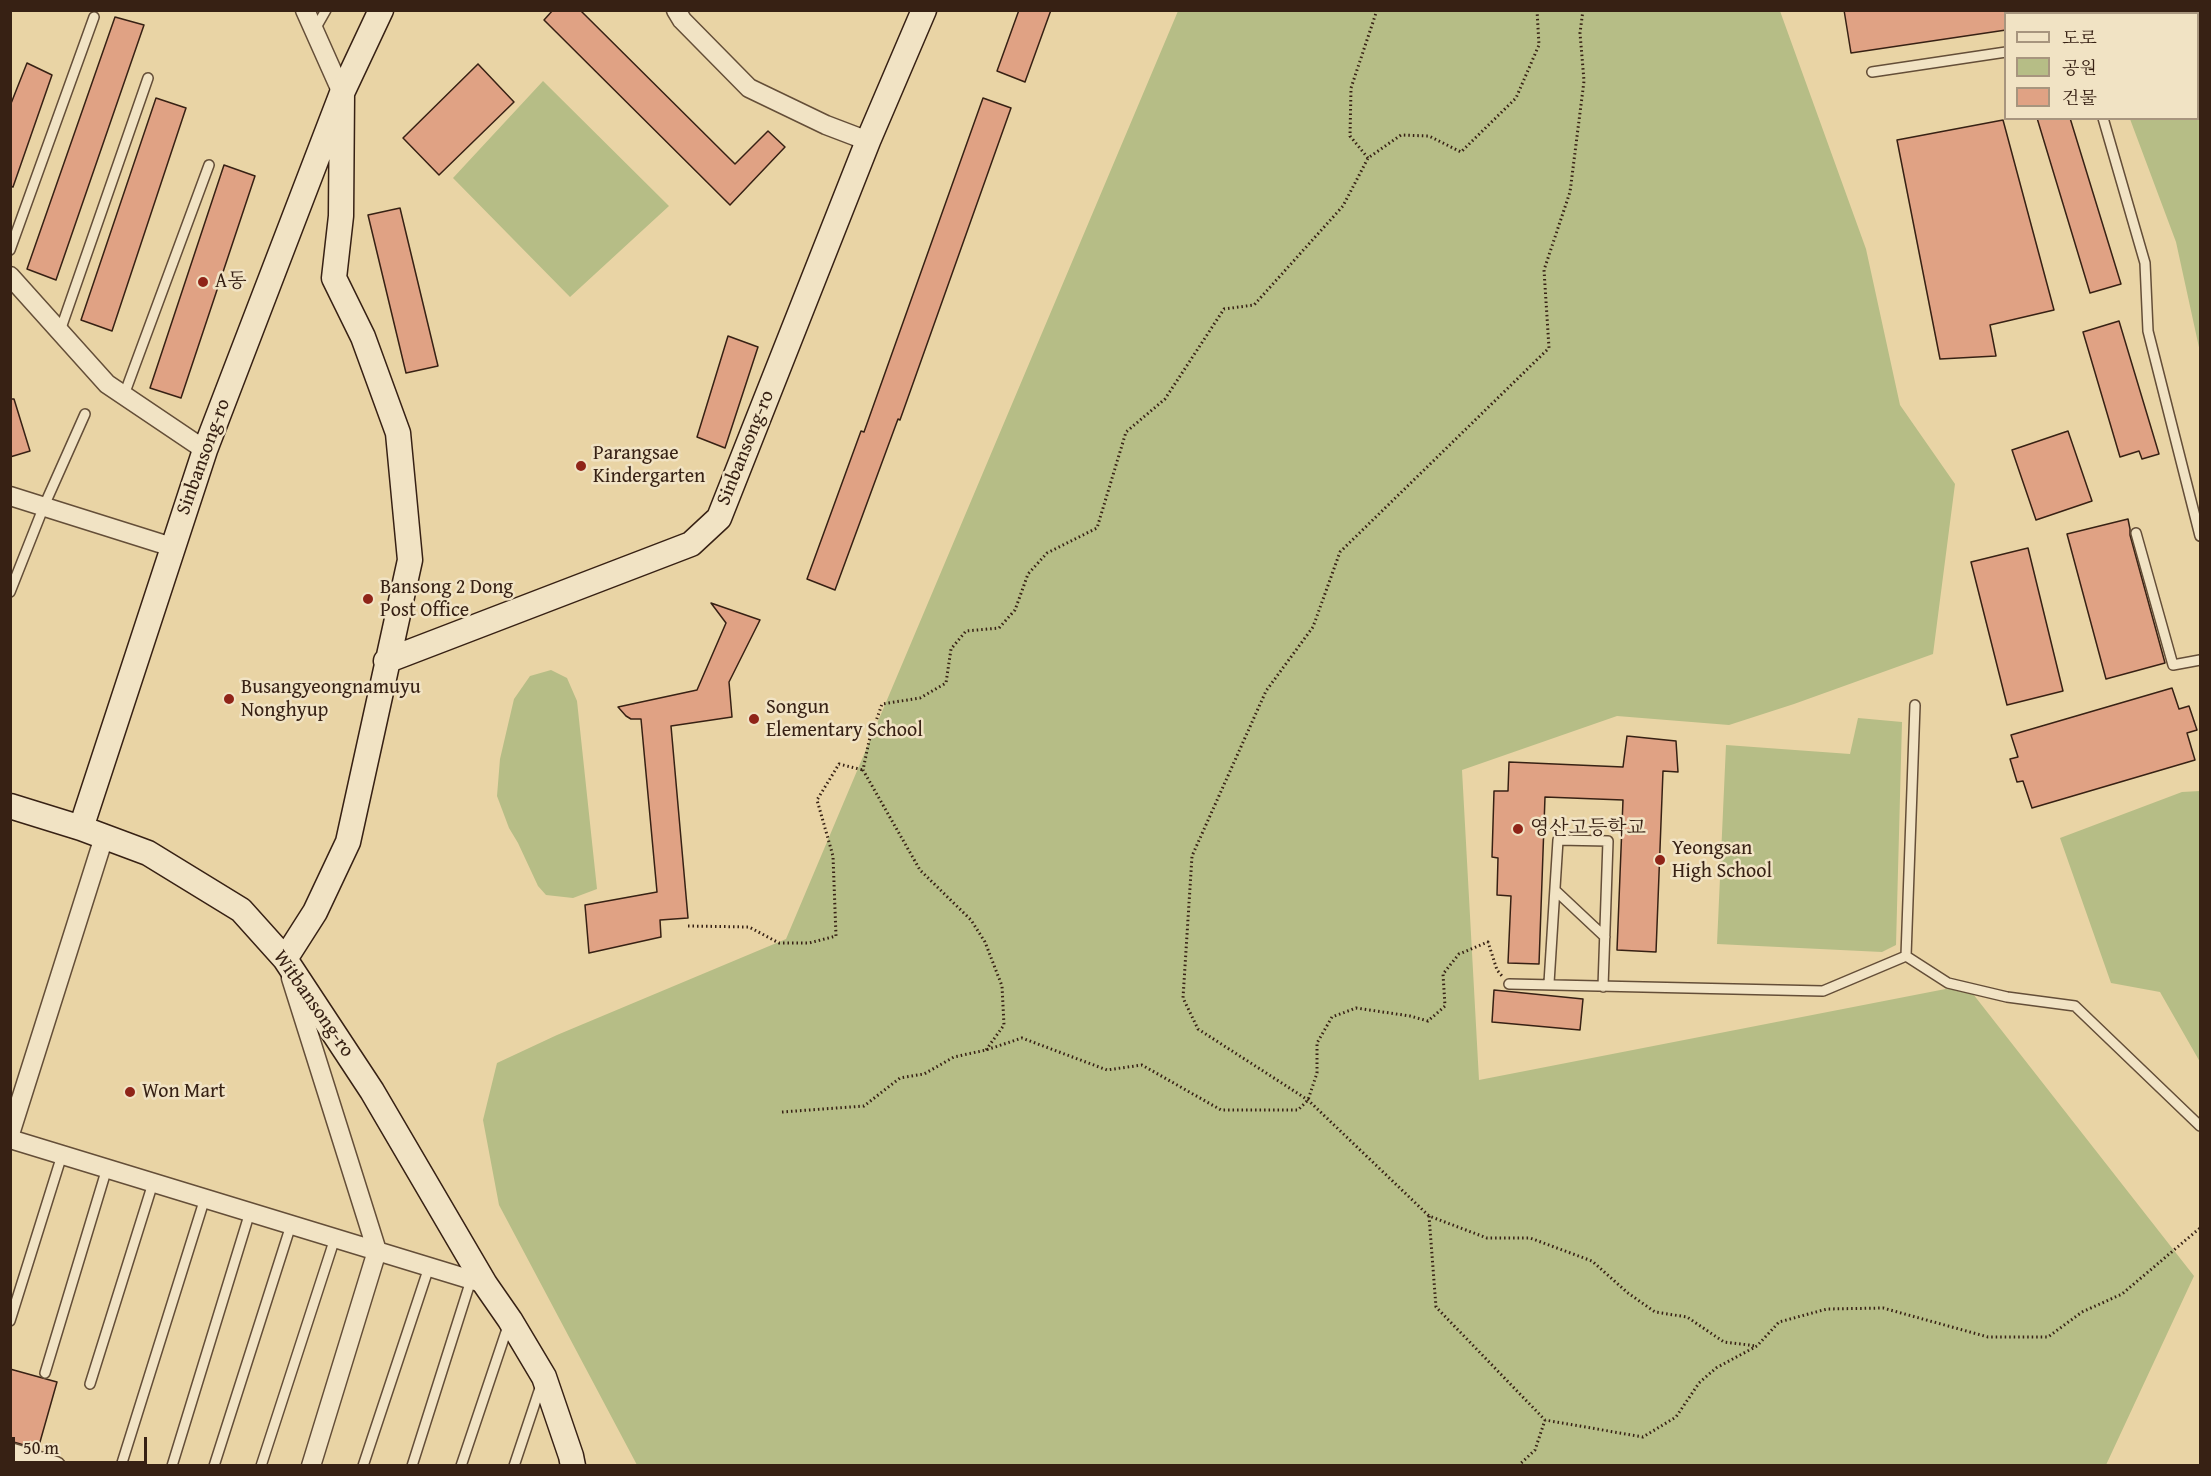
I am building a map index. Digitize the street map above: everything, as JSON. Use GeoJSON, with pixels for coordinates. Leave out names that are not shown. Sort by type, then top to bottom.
{"type":"FeatureCollection","features":[{"type":"Feature","properties":{"kind":"main road","name":"Sinbansong-ro"},"geometry":{"type":"LineString","coordinates":[[81,828],[205,450],[342,93],[381,10]]}},
{"type":"Feature","properties":{"kind":"main road","name":"Sinbansong-ro"},"geometry":{"type":"LineString","coordinates":[[386,661],[691,544],[719,518],[868,141],[924,10]]}},
{"type":"Feature","properties":{"kind":"main road","name":"Sinbansong-ro"},"geometry":{"type":"LineString","coordinates":[[285,960],[315,912],[348,842],[410,560],[398,433],[363,337],[334,278],[341,216],[342,93]]}},
{"type":"Feature","properties":{"kind":"main road","name":"Witbansong-ro"},"geometry":{"type":"LineString","coordinates":[[10,806],[81,828],[148,853],[242,910],[285,960],[372,1091],[478,1282],[510,1320],[544,1377],[571,1462]]}},
{"type":"Feature","properties":{"kind":"street"},"geometry":{"type":"LineString","coordinates":[[305,10],[342,93]]}},
{"type":"Feature","properties":{"kind":"street"},"geometry":{"type":"LineString","coordinates":[[676,10],[682,20],[749,88],[868,141]]}},
{"type":"Feature","properties":{"kind":"street"},"geometry":{"type":"LineString","coordinates":[[10,276],[107,384],[205,450]]}},
{"type":"Feature","properties":{"kind":"street"},"geometry":{"type":"LineString","coordinates":[[10,496],[172,547]]}},
{"type":"Feature","properties":{"kind":"street"},"geometry":{"type":"LineString","coordinates":[[10,1134],[104,837]]}},
{"type":"Feature","properties":{"kind":"street"},"geometry":{"type":"LineString","coordinates":[[285,960],[377,1251],[311,1466]]}},
{"type":"Feature","properties":{"kind":"street"},"geometry":{"type":"LineString","coordinates":[[10,1139],[478,1282]]}},
{"type":"Feature","properties":{"kind":"street"},"geometry":{"type":"LineString","coordinates":[[10,1452],[56,1466]]}},
{"type":"Feature","properties":{"kind":"lane"},"geometry":{"type":"LineString","coordinates":[[314,31],[326,10]]}},
{"type":"Feature","properties":{"kind":"lane"},"geometry":{"type":"LineString","coordinates":[[10,250],[94,17]]}},
{"type":"Feature","properties":{"kind":"lane"},"geometry":{"type":"LineString","coordinates":[[1872,72],[2004,52]]}},
{"type":"Feature","properties":{"kind":"lane"},"geometry":{"type":"LineString","coordinates":[[60,331],[148,78]]}},
{"type":"Feature","properties":{"kind":"lane"},"geometry":{"type":"LineString","coordinates":[[2104,120],[2145,263],[2148,331],[2200,536]]}},
{"type":"Feature","properties":{"kind":"lane"},"geometry":{"type":"LineString","coordinates":[[124,395],[209,165]]}},
{"type":"Feature","properties":{"kind":"lane"},"geometry":{"type":"LineString","coordinates":[[10,592],[44,506],[85,414]]}},
{"type":"Feature","properties":{"kind":"lane"},"geometry":{"type":"LineString","coordinates":[[2136,533],[2173,665],[2200,660]]}},
{"type":"Feature","properties":{"kind":"lane"},"geometry":{"type":"LineString","coordinates":[[1906,956],[1915,705]]}},
{"type":"Feature","properties":{"kind":"lane"},"geometry":{"type":"LineString","coordinates":[[1549,983],[1558,840],[1608,841],[1603,987]]}},
{"type":"Feature","properties":{"kind":"lane"},"geometry":{"type":"LineString","coordinates":[[1556,891],[1605,937]]}},
{"type":"Feature","properties":{"kind":"lane"},"geometry":{"type":"LineString","coordinates":[[1509,984],[1549,983],[1603,987],[1823,991],[1906,956]]}},
{"type":"Feature","properties":{"kind":"lane"},"geometry":{"type":"LineString","coordinates":[[1906,956],[1948,983],[2007,997],[2075,1006],[2200,1126]]}},
{"type":"Feature","properties":{"kind":"lane"},"geometry":{"type":"LineString","coordinates":[[10,1321],[62,1155]]}},
{"type":"Feature","properties":{"kind":"lane"},"geometry":{"type":"LineString","coordinates":[[45,1373],[107,1168]]}},
{"type":"Feature","properties":{"kind":"lane"},"geometry":{"type":"LineString","coordinates":[[90,1383],[153,1183]]}},
{"type":"Feature","properties":{"kind":"lane"},"geometry":{"type":"LineString","coordinates":[[121,1466],[205,1198]]}},
{"type":"Feature","properties":{"kind":"lane"},"geometry":{"type":"LineString","coordinates":[[172,1466],[250,1212]]}},
{"type":"Feature","properties":{"kind":"lane"},"geometry":{"type":"LineString","coordinates":[[214,1466],[291,1225]]}},
{"type":"Feature","properties":{"kind":"lane"},"geometry":{"type":"LineString","coordinates":[[261,1466],[335,1238]]}},
{"type":"Feature","properties":{"kind":"lane"},"geometry":{"type":"LineString","coordinates":[[363,1466],[429,1267]]}},
{"type":"Feature","properties":{"kind":"lane"},"geometry":{"type":"LineString","coordinates":[[412,1466],[478,1282]]}},
{"type":"Feature","properties":{"kind":"lane"},"geometry":{"type":"LineString","coordinates":[[461,1466],[510,1320]]}},
{"type":"Feature","properties":{"kind":"lane"},"geometry":{"type":"LineString","coordinates":[[514,1466],[544,1377]]}},
{"type":"Feature","properties":{"kind":"path"},"geometry":{"type":"LineString","coordinates":[[1368,158],[1350,135],[1351,88],[1377,10]]}},
{"type":"Feature","properties":{"kind":"path"},"geometry":{"type":"LineString","coordinates":[[986,1050],[1004,1025],[1002,986],[985,942],[971,920],[920,870],[863,770],[869,741],[882,704],[920,698],[946,683],[951,649],[966,631],[999,628],[1015,610],[1028,573],[1047,553],[1097,528],[1126,432],[1165,399],[1224,309],[1254,305],[1343,206],[1368,158],[1401,135],[1429,136],[1461,152],[1516,98],[1539,45],[1537,10]]}},
{"type":"Feature","properties":{"kind":"path"},"geometry":{"type":"LineString","coordinates":[[1583,10],[1580,33],[1584,81],[1570,192],[1544,270],[1549,348],[1340,552],[1313,627],[1266,691],[1192,856],[1183,998],[1198,1029],[1308,1100],[1429,1216],[1487,1238],[1530,1238],[1592,1261],[1628,1293],[1655,1312],[1687,1317],[1724,1342],[1757,1346]]}},
{"type":"Feature","properties":{"kind":"path"},"geometry":{"type":"LineString","coordinates":[[688,926],[749,927],[779,943],[809,943],[836,936],[833,856],[817,800],[839,764],[863,770]]}},
{"type":"Feature","properties":{"kind":"path"},"geometry":{"type":"LineString","coordinates":[[782,1112],[864,1106],[900,1078],[924,1074],[954,1057],[986,1050],[1022,1038],[1107,1070],[1142,1065],[1221,1110],[1298,1110],[1308,1100],[1317,1073],[1317,1043],[1332,1017],[1356,1008],[1410,1016],[1428,1022],[1445,1006],[1443,974],[1459,954],[1488,942],[1497,970],[1509,984]]}},
{"type":"Feature","properties":{"kind":"path"},"geometry":{"type":"LineString","coordinates":[[1429,1216],[1436,1307],[1545,1420],[1643,1437],[1676,1417],[1699,1383],[1716,1368],[1757,1346],[1779,1322],[1827,1309],[1883,1308],[1988,1337],[2048,1336],[2082,1312],[2122,1294],[2200,1228]]}},
{"type":"Feature","properties":{"kind":"path"},"geometry":{"type":"LineString","coordinates":[[1518,1466],[1535,1450],[1545,1420]]}},
{"type":"Feature","properties":{"kind":"green space"},"geometry":{"type":"Polygon","coordinates":[[[1178,11],[1780,11],[1866,249],[1900,405],[1955,484],[1933,654],[1729,725],[1617,716],[1462,770],[1479,1080],[1966,985],[2194,1276],[2106,1465],[637,1465],[499,1205],[483,1120],[497,1063],[557,1035],[786,939],[1178,11]]]}},
{"type":"Feature","properties":{"kind":"green space"},"geometry":{"type":"Polygon","coordinates":[[[2200,11],[2200,352],[2176,242],[2130,120],[2199,120],[2199,12],[2091,12],[2200,11]]]}},
{"type":"Feature","properties":{"kind":"green space"},"geometry":{"type":"Polygon","coordinates":[[[543,81],[669,206],[570,297],[453,178],[543,81]]]}},
{"type":"Feature","properties":{"kind":"green space"},"geometry":{"type":"Polygon","coordinates":[[[551,670],[567,678],[577,701],[597,889],[573,898],[546,895],[538,886],[509,828],[497,796],[500,759],[514,699],[530,676],[551,670]]]}},
{"type":"Feature","properties":{"kind":"green space"},"geometry":{"type":"Polygon","coordinates":[[[1858,718],[1902,722],[1896,945],[1882,952],[1717,944],[1726,745],[1850,754],[1858,718]]]}},
{"type":"Feature","properties":{"kind":"green space"},"geometry":{"type":"Polygon","coordinates":[[[2200,791],[2200,1062],[2160,992],[2111,983],[2060,838],[2182,792],[2200,791]]]}},
{"type":"Feature","properties":{"kind":"building"},"geometry":{"type":"Polygon","coordinates":[[[553,10],[580,10],[735,164],[768,131],[785,147],[730,205],[544,20],[553,10]]]}},
{"type":"Feature","properties":{"kind":"building"},"geometry":{"type":"Polygon","coordinates":[[[1019,10],[1051,10],[1025,82],[997,71],[1019,10]]]}},
{"type":"Feature","properties":{"kind":"building"},"geometry":{"type":"Polygon","coordinates":[[[1844,10],[2006,10],[2004,30],[1851,53],[1844,10]]]}},
{"type":"Feature","properties":{"kind":"building"},"geometry":{"type":"Polygon","coordinates":[[[115,17],[144,25],[56,280],[27,269],[115,17]]]}},
{"type":"Feature","properties":{"kind":"building"},"geometry":{"type":"Polygon","coordinates":[[[27,63],[52,75],[13,187],[10,186],[10,106],[27,63]]]}},
{"type":"Feature","properties":{"kind":"building"},"geometry":{"type":"Polygon","coordinates":[[[478,64],[514,102],[439,175],[403,138],[478,64]]]}},
{"type":"Feature","properties":{"kind":"building"},"geometry":{"type":"Polygon","coordinates":[[[156,98],[186,108],[112,331],[81,320],[156,98]]]}},
{"type":"Feature","properties":{"kind":"building"},"geometry":{"type":"Polygon","coordinates":[[[983,98],[1011,108],[900,420],[898,419],[835,590],[807,579],[861,431],[864,432],[983,98]]]}},
{"type":"Feature","properties":{"kind":"building"},"geometry":{"type":"Polygon","coordinates":[[[2003,120],[2054,310],[1990,325],[1996,356],[1940,359],[1897,140],[2003,120]]]}},
{"type":"Feature","properties":{"kind":"building"},"geometry":{"type":"Polygon","coordinates":[[[2038,120],[2071,120],[2121,284],[2090,293],[2038,120]]]}},
{"type":"Feature","properties":{"kind":"building","name":"A동"},"geometry":{"type":"Polygon","coordinates":[[[224,165],[255,176],[181,398],[150,388],[224,165]]]}},
{"type":"Feature","properties":{"kind":"building"},"geometry":{"type":"Polygon","coordinates":[[[400,208],[438,366],[406,373],[368,215],[400,208]]]}},
{"type":"Feature","properties":{"kind":"building"},"geometry":{"type":"Polygon","coordinates":[[[2119,321],[2159,454],[2142,459],[2139,451],[2120,457],[2083,332],[2119,321]]]}},
{"type":"Feature","properties":{"kind":"building"},"geometry":{"type":"Polygon","coordinates":[[[728,336],[758,347],[725,448],[697,437],[728,336]]]}},
{"type":"Feature","properties":{"kind":"building"},"geometry":{"type":"Polygon","coordinates":[[[10,399],[14,399],[30,451],[10,457],[10,399]]]}},
{"type":"Feature","properties":{"kind":"building"},"geometry":{"type":"Polygon","coordinates":[[[2068,431],[2092,501],[2036,520],[2012,450],[2068,431]]]}},
{"type":"Feature","properties":{"kind":"building"},"geometry":{"type":"Polygon","coordinates":[[[2128,519],[2130,535],[2165,663],[2106,679],[2067,534],[2128,519]]]}},
{"type":"Feature","properties":{"kind":"building"},"geometry":{"type":"Polygon","coordinates":[[[2028,548],[2063,691],[2007,705],[1971,562],[2028,548]]]}},
{"type":"Feature","properties":{"kind":"building"},"geometry":{"type":"Polygon","coordinates":[[[711,603],[760,620],[729,682],[732,717],[671,726],[688,918],[660,920],[661,937],[589,953],[585,905],[657,892],[641,719],[631,719],[618,707],[697,690],[726,623],[711,603]]]}},
{"type":"Feature","properties":{"kind":"building"},"geometry":{"type":"Polygon","coordinates":[[[2172,688],[2179,709],[2189,706],[2197,730],[2187,733],[2195,760],[2032,808],[2023,781],[2017,782],[2010,759],[2018,757],[2011,735],[2172,688]]]}},
{"type":"Feature","properties":{"kind":"building","name":"영산고등학교"},"geometry":{"type":"Polygon","coordinates":[[[1627,736],[1676,741],[1678,772],[1663,771],[1656,952],[1617,950],[1623,800],[1545,797],[1539,964],[1508,963],[1511,896],[1497,895],[1498,858],[1492,857],[1494,791],[1508,791],[1509,762],[1623,767],[1627,736]]]}},
{"type":"Feature","properties":{"kind":"building"},"geometry":{"type":"Polygon","coordinates":[[[1494,990],[1583,999],[1580,1030],[1492,1022],[1494,990]]]}},
{"type":"Feature","properties":{"kind":"building"},"geometry":{"type":"Polygon","coordinates":[[[10,1369],[57,1382],[38,1449],[10,1441],[10,1369]]]}},
{"type":"Feature","properties":{"kind":"place","name":"A동"},"geometry":{"type":"Point","coordinates":[203,282]}},
{"type":"Feature","properties":{"kind":"place","name":"Parangsae Kindergarten"},"geometry":{"type":"Point","coordinates":[581,466]}},
{"type":"Feature","properties":{"kind":"place","name":"Bansong 2 Dong Post Office"},"geometry":{"type":"Point","coordinates":[368,599]}},
{"type":"Feature","properties":{"kind":"place","name":"Busangyeongnamuyu Nonghyup"},"geometry":{"type":"Point","coordinates":[229,699]}},
{"type":"Feature","properties":{"kind":"place","name":"Songun Elementary School"},"geometry":{"type":"Point","coordinates":[754,719]}},
{"type":"Feature","properties":{"kind":"place","name":"영산고등학교"},"geometry":{"type":"Point","coordinates":[1518,829]}},
{"type":"Feature","properties":{"kind":"place","name":"Yeongsan High School"},"geometry":{"type":"Point","coordinates":[1660,860]}},
{"type":"Feature","properties":{"kind":"place","name":"Won Mart"},"geometry":{"type":"Point","coordinates":[130,1092]}}]}
